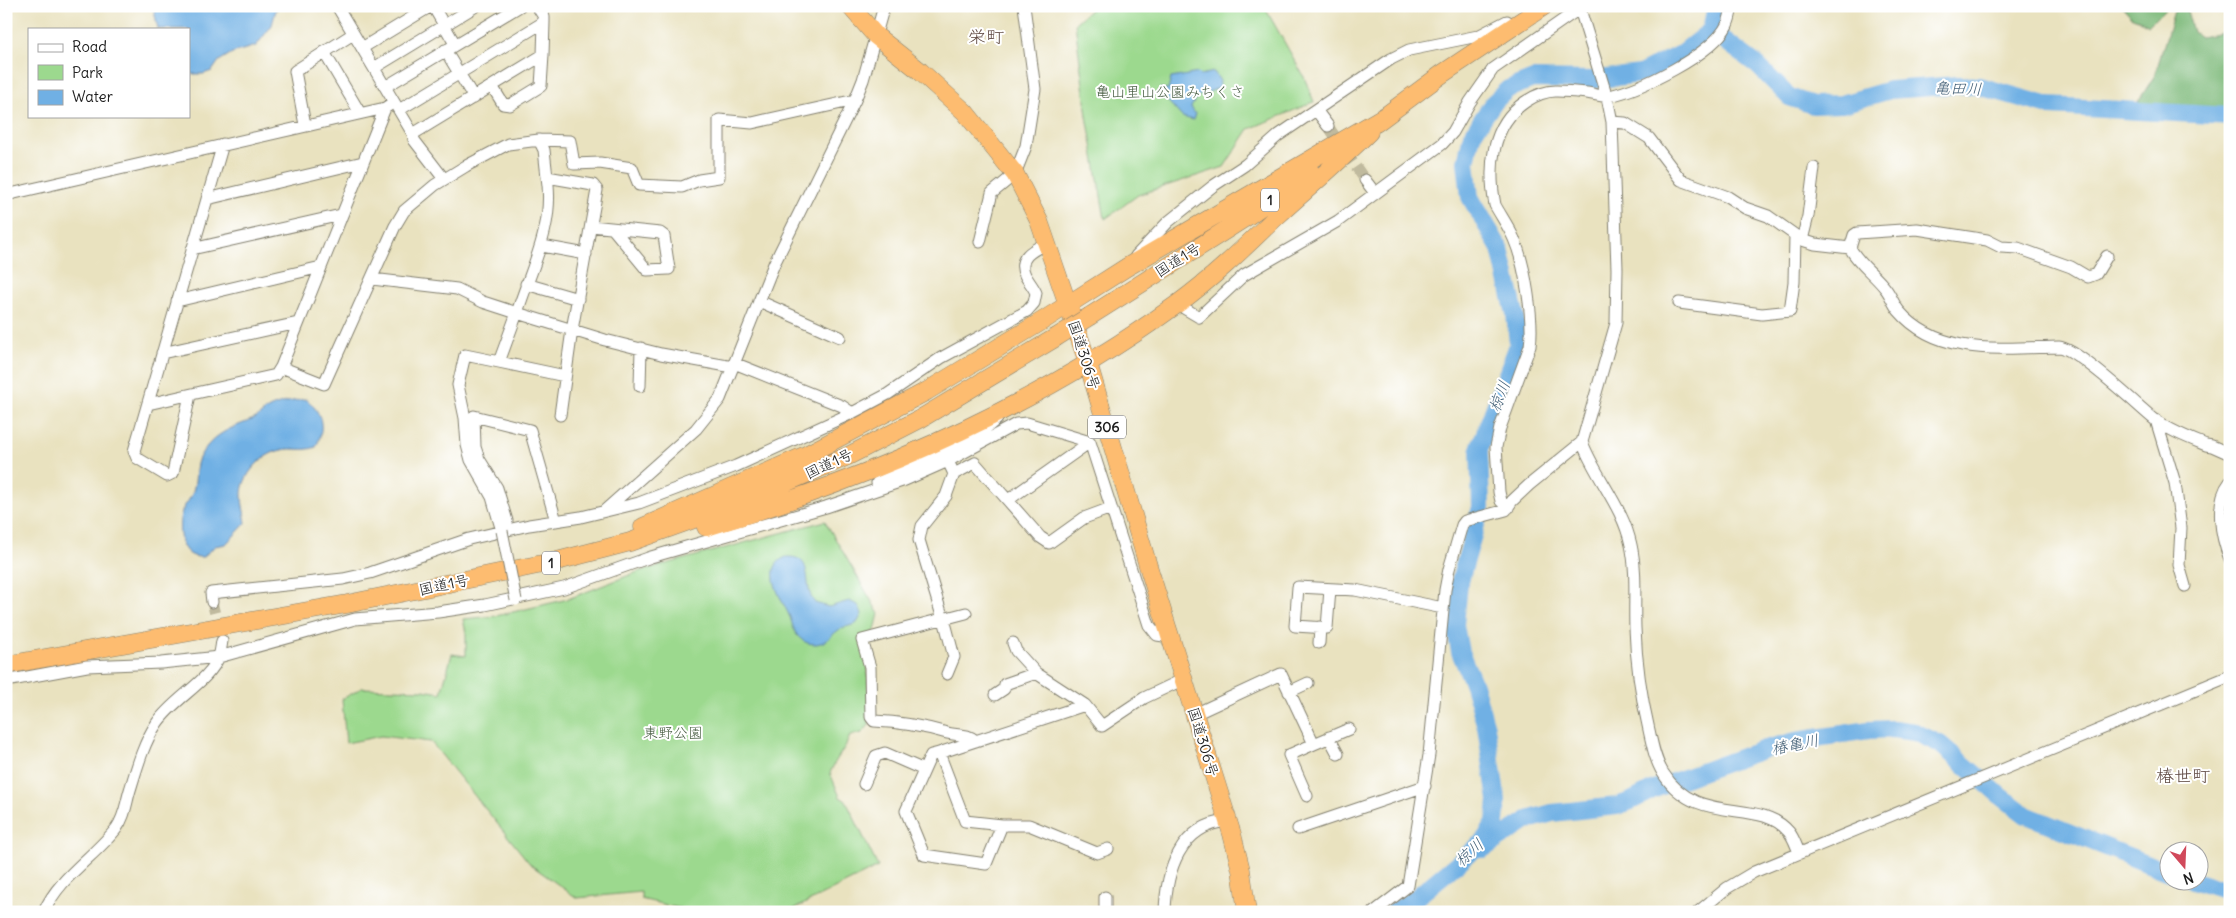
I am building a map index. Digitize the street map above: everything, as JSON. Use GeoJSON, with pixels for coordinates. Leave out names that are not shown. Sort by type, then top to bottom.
{"type":"FeatureCollection","features":[{"type":"Feature","properties":{"kind":"highway","name":"国道306号"},"geometry":{"type":"LineString","coordinates":[[850,6],[876,36],[920,71],[965,112],[1015,174],[1039,221],[1088,363],[1170,637],[1228,820],[1241,870],[1248,912]]}},
{"type":"Feature","properties":{"kind":"highway","name":"国道1号"},"geometry":{"type":"LineString","coordinates":[[6,665],[347,604],[557,562],[630,542],[736,504],[848,456],[920,419],[1055,338],[1248,216],[1442,74],[1544,6]]}},
{"type":"Feature","properties":{"kind":"highway"},"geometry":{"type":"LineString","coordinates":[[557,562],[592,544],[676,513],[806,455],[927,391],[1127,267],[1385,116]]}},
{"type":"Feature","properties":{"kind":"highway"},"geometry":{"type":"LineString","coordinates":[[630,542],[672,537],[789,502],[907,455],[1013,405],[1088,363],[1177,304],[1221,268],[1385,116]]}},
{"type":"Feature","properties":{"kind":"street"},"geometry":{"type":"LineString","coordinates":[[337,6],[385,87],[392,107],[444,179]]}},
{"type":"Feature","properties":{"kind":"street"},"geometry":{"type":"LineString","coordinates":[[362,48],[432,6],[444,25],[459,74],[474,98]]}},
{"type":"Feature","properties":{"kind":"street"},"geometry":{"type":"LineString","coordinates":[[374,68],[476,6]]}},
{"type":"Feature","properties":{"kind":"street"},"geometry":{"type":"LineString","coordinates":[[385,87],[520,6]]}},
{"type":"Feature","properties":{"kind":"street"},"geometry":{"type":"LineString","coordinates":[[492,86],[502,104],[510,105],[540,86],[544,17],[537,6]]}},
{"type":"Feature","properties":{"kind":"street"},"geometry":{"type":"LineString","coordinates":[[603,513],[696,429],[720,399],[774,264],[855,100],[863,80],[884,6]]}},
{"type":"Feature","properties":{"kind":"street"},"geometry":{"type":"LineString","coordinates":[[980,242],[992,193],[1015,174],[1026,146],[1035,89],[1024,6]]}},
{"type":"Feature","properties":{"kind":"street"},"geometry":{"type":"LineString","coordinates":[[1127,267],[1168,222],[1214,186],[1245,165],[1279,135],[1397,56],[1409,50],[1478,36],[1494,29],[1530,6]]}},
{"type":"Feature","properties":{"kind":"street"},"geometry":{"type":"LineString","coordinates":[[1504,510],[1499,492],[1496,447],[1500,428],[1530,346],[1532,334],[1519,256],[1514,239],[1495,205],[1492,170],[1500,129],[1508,118],[1530,99],[1549,91],[1607,97],[1650,81],[1693,59],[1713,42],[1727,26],[1732,6]]}},
{"type":"Feature","properties":{"kind":"street"},"geometry":{"type":"LineString","coordinates":[[1177,304],[1199,317],[1244,275],[1338,221],[1375,194],[1442,144],[1454,132],[1470,102],[1493,69],[1580,7],[1607,97],[1612,122],[1617,268],[1616,322],[1582,442],[1529,485],[1504,510],[1466,521],[1462,525],[1448,568],[1425,786],[1408,886],[1374,912]]}},
{"type":"Feature","properties":{"kind":"street"},"geometry":{"type":"LineString","coordinates":[[6,195],[305,125],[392,107],[459,74],[544,22]]}},
{"type":"Feature","properties":{"kind":"street"},"geometry":{"type":"LineString","coordinates":[[305,125],[295,71],[353,34]]}},
{"type":"Feature","properties":{"kind":"street"},"geometry":{"type":"LineString","coordinates":[[324,52],[360,113]]}},
{"type":"Feature","properties":{"kind":"street"},"geometry":{"type":"LineString","coordinates":[[413,134],[543,55]]}},
{"type":"Feature","properties":{"kind":"street"},"geometry":{"type":"LineString","coordinates":[[281,368],[324,384],[404,211],[444,179],[508,144],[539,140],[570,141],[574,164],[600,163],[632,168],[639,185],[682,187],[699,180],[719,177],[719,120],[761,122],[791,113],[855,100]]}},
{"type":"Feature","properties":{"kind":"street"},"geometry":{"type":"LineString","coordinates":[[148,404],[276,375],[281,368],[363,162],[392,107]]}},
{"type":"Feature","properties":{"kind":"street"},"geometry":{"type":"LineString","coordinates":[[1316,110],[1328,126]]}},
{"type":"Feature","properties":{"kind":"street"},"geometry":{"type":"LineString","coordinates":[[1612,122],[1625,123],[1649,138],[1681,180],[1728,197],[1745,208],[1768,216],[1798,238],[1815,244],[1850,248],[1861,264],[1886,289],[1898,310],[1914,325],[1934,338],[1977,348],[2064,348],[2073,352],[2116,385],[2156,420],[2206,446],[2212,446],[2230,454]]}},
{"type":"Feature","properties":{"kind":"street"},"geometry":{"type":"LineString","coordinates":[[499,362],[526,284],[542,246],[550,196],[544,150],[539,140]]}},
{"type":"Feature","properties":{"kind":"street"},"geometry":{"type":"LineString","coordinates":[[190,394],[172,473],[167,476],[137,458],[134,452],[223,144]]}},
{"type":"Feature","properties":{"kind":"street"},"geometry":{"type":"LineString","coordinates":[[206,199],[363,162]]}},
{"type":"Feature","properties":{"kind":"street"},"geometry":{"type":"LineString","coordinates":[[1680,303],[1762,314],[1790,311],[1798,238],[1808,216],[1814,168]]}},
{"type":"Feature","properties":{"kind":"street"},"geometry":{"type":"LineString","coordinates":[[547,177],[593,186],[597,190],[572,330],[560,416]]}},
{"type":"Feature","properties":{"kind":"street"},"geometry":{"type":"LineString","coordinates":[[1365,180],[1375,194]]}},
{"type":"Feature","properties":{"kind":"street"},"geometry":{"type":"LineString","coordinates":[[192,250],[341,215]]}},
{"type":"Feature","properties":{"kind":"street"},"geometry":{"type":"LineString","coordinates":[[591,226],[614,230],[660,233],[664,236],[669,270],[646,270],[614,230]]}},
{"type":"Feature","properties":{"kind":"street"},"geometry":{"type":"LineString","coordinates":[[1850,248],[1854,235],[1857,234],[1917,229],[1936,231],[1987,240],[2000,247],[2018,248],[2071,267],[2088,277],[2096,274],[2106,256]]}},
{"type":"Feature","properties":{"kind":"street"},"geometry":{"type":"LineString","coordinates":[[212,602],[211,593],[343,578],[370,573],[504,526],[556,521],[603,513],[639,504],[736,466],[852,413],[888,394],[934,362],[1031,308],[1036,298],[1036,293],[1023,270],[1023,262],[1028,253],[1048,243]]}},
{"type":"Feature","properties":{"kind":"street"},"geometry":{"type":"LineString","coordinates":[[542,246],[586,254]]}},
{"type":"Feature","properties":{"kind":"street"},"geometry":{"type":"LineString","coordinates":[[177,301],[321,268]]}},
{"type":"Feature","properties":{"kind":"street"},"geometry":{"type":"LineString","coordinates":[[372,279],[457,289],[483,302],[517,314],[605,340],[662,354],[734,365],[842,406],[852,413]]}},
{"type":"Feature","properties":{"kind":"street"},"geometry":{"type":"LineString","coordinates":[[526,284],[578,299]]}},
{"type":"Feature","properties":{"kind":"street"},"geometry":{"type":"LineString","coordinates":[[759,302],[840,337]]}},
{"type":"Feature","properties":{"kind":"street"},"geometry":{"type":"LineString","coordinates":[[162,353],[298,323]]}},
{"type":"Feature","properties":{"kind":"street"},"geometry":{"type":"LineString","coordinates":[[640,386],[641,348]]}},
{"type":"Feature","properties":{"kind":"street"},"geometry":{"type":"LineString","coordinates":[[504,526],[492,497],[471,460],[458,385],[465,355],[565,376]]}},
{"type":"Feature","properties":{"kind":"street"},"geometry":{"type":"LineString","coordinates":[[826,507],[959,444],[990,426],[1013,405]]}},
{"type":"Feature","properties":{"kind":"street"},"geometry":{"type":"LineString","coordinates":[[516,600],[497,488],[479,459],[475,447],[474,416],[530,430],[556,521]]}},
{"type":"Feature","properties":{"kind":"street"},"geometry":{"type":"LineString","coordinates":[[2156,420],[2175,483],[2181,528],[2180,565],[2184,586]]}},
{"type":"Feature","properties":{"kind":"street"},"geometry":{"type":"LineString","coordinates":[[6,681],[87,666],[161,663],[219,657],[355,619],[438,612],[516,600],[564,588],[651,557],[826,507],[905,480],[948,461],[1016,424],[1027,423],[1090,442]]}},
{"type":"Feature","properties":{"kind":"street"},"geometry":{"type":"LineString","coordinates":[[1090,442],[1149,625],[1157,635],[1170,637]]}},
{"type":"Feature","properties":{"kind":"street"},"geometry":{"type":"LineString","coordinates":[[1008,500],[1090,442]]}},
{"type":"Feature","properties":{"kind":"street"},"geometry":{"type":"LineString","coordinates":[[1582,442],[1597,474],[1619,511],[1628,533],[1633,562],[1638,674],[1654,751],[1664,774],[1678,790],[1692,801],[1712,808],[1759,815],[1774,821],[1790,833],[1799,852]]}},
{"type":"Feature","properties":{"kind":"street"},"geometry":{"type":"LineString","coordinates":[[948,461],[954,474]]}},
{"type":"Feature","properties":{"kind":"street"},"geometry":{"type":"LineString","coordinates":[[947,674],[954,657],[919,540],[922,526],[946,496],[954,474],[974,463],[1049,543],[1084,518],[1112,508]]}},
{"type":"Feature","properties":{"kind":"street"},"geometry":{"type":"LineString","coordinates":[[2230,482],[2222,498],[2221,508],[2224,536],[2230,559]]}},
{"type":"Feature","properties":{"kind":"street"},"geometry":{"type":"LineString","coordinates":[[1330,589],[1327,628],[1295,626],[1298,587],[1355,590],[1443,608]]}},
{"type":"Feature","properties":{"kind":"street"},"geometry":{"type":"LineString","coordinates":[[966,613],[862,640],[870,667],[871,718],[874,721],[913,724],[947,733],[970,735],[976,741]]}},
{"type":"Feature","properties":{"kind":"street"},"geometry":{"type":"LineString","coordinates":[[1319,643],[1320,627]]}},
{"type":"Feature","properties":{"kind":"street"},"geometry":{"type":"LineString","coordinates":[[44,912],[52,897],[75,870],[112,834],[123,818],[149,736],[171,706],[211,669],[219,657],[222,641]]}},
{"type":"Feature","properties":{"kind":"street"},"geometry":{"type":"LineString","coordinates":[[1013,643],[1016,651],[1036,673],[1085,705],[1102,726],[1144,698],[1184,679]]}},
{"type":"Feature","properties":{"kind":"street"},"geometry":{"type":"LineString","coordinates":[[995,695],[1004,689],[1005,684],[1036,673]]}},
{"type":"Feature","properties":{"kind":"street"},"geometry":{"type":"LineString","coordinates":[[1195,714],[1281,674],[1314,744]]}},
{"type":"Feature","properties":{"kind":"street"},"geometry":{"type":"LineString","coordinates":[[1698,912],[1728,888],[1754,872],[1799,852],[1972,783],[2230,676]]}},
{"type":"Feature","properties":{"kind":"street"},"geometry":{"type":"LineString","coordinates":[[1289,692],[1308,683]]}},
{"type":"Feature","properties":{"kind":"street"},"geometry":{"type":"LineString","coordinates":[[1002,825],[986,864],[924,855],[906,811],[931,755],[1085,705]]}},
{"type":"Feature","properties":{"kind":"street"},"geometry":{"type":"LineString","coordinates":[[1307,796],[1289,755],[1349,729]]}},
{"type":"Feature","properties":{"kind":"street"},"geometry":{"type":"LineString","coordinates":[[1329,737],[1338,754]]}},
{"type":"Feature","properties":{"kind":"street"},"geometry":{"type":"LineString","coordinates":[[864,784],[876,756],[885,753],[924,770]]}},
{"type":"Feature","properties":{"kind":"street"},"geometry":{"type":"LineString","coordinates":[[938,754],[965,821],[1002,825],[1028,825],[1097,854],[1108,849]]}},
{"type":"Feature","properties":{"kind":"street"},"geometry":{"type":"LineString","coordinates":[[1298,829],[1425,786]]}},
{"type":"Feature","properties":{"kind":"street"},"geometry":{"type":"LineString","coordinates":[[1165,912],[1166,883],[1181,849],[1205,827],[1228,820]]}},
{"type":"Feature","properties":{"kind":"street"},"geometry":{"type":"LineString","coordinates":[[1105,898],[1105,912]]}},
{"type":"Feature","properties":{"kind":"green space","name":"亀山里山公園みちくさ"},"geometry":{"type":"Polygon","coordinates":[[[1091,6],[1264,6],[1304,77],[1314,102],[1249,129],[1224,167],[1138,195],[1105,219],[1087,116],[1075,23],[1091,9],[1091,6]]]}},
{"type":"Feature","properties":{"kind":"green space"},"geometry":{"type":"Polygon","coordinates":[[[2122,6],[2168,6],[2149,25],[2131,16],[2122,6]]]}},
{"type":"Feature","properties":{"kind":"green space"},"geometry":{"type":"Polygon","coordinates":[[[2180,6],[2187,11],[2193,32],[2200,37],[2230,30],[2230,112],[2136,105],[2155,75],[2174,11],[2180,6]]]}},
{"type":"Feature","properties":{"kind":"green space","name":"東野公園"},"geometry":{"type":"Polygon","coordinates":[[[825,521],[879,614],[875,630],[867,644],[869,725],[862,733],[850,736],[830,773],[840,797],[846,801],[878,867],[788,912],[695,912],[641,899],[641,892],[577,898],[531,865],[431,742],[381,736],[346,743],[342,699],[362,688],[423,690],[441,693],[452,654],[466,656],[466,633],[463,619],[496,616],[568,599],[640,571],[825,521]]]}},
{"type":"Feature","properties":{"kind":"water"},"geometry":{"type":"Polygon","coordinates":[[[153,6],[277,6],[272,25],[256,46],[232,53],[219,61],[212,71],[203,74],[190,74],[190,28],[158,28],[153,6]]]}},
{"type":"Feature","properties":{"kind":"water"},"geometry":{"type":"Polygon","coordinates":[[[1214,72],[1220,81],[1219,88],[1198,96],[1191,107],[1195,114],[1193,120],[1182,117],[1165,98],[1162,98],[1163,94],[1160,88],[1168,90],[1171,78],[1214,72]]]}},
{"type":"Feature","properties":{"kind":"water"},"geometry":{"type":"Polygon","coordinates":[[[306,399],[312,404],[321,421],[321,433],[316,447],[274,452],[260,461],[249,473],[243,488],[242,499],[246,523],[226,544],[215,546],[203,557],[189,554],[180,536],[180,521],[182,511],[193,491],[197,463],[208,445],[218,436],[256,418],[269,408],[283,403],[306,399]]]}},
{"type":"Feature","properties":{"kind":"water"},"geometry":{"type":"Polygon","coordinates":[[[786,557],[802,561],[807,573],[811,596],[815,603],[829,607],[849,601],[858,605],[862,614],[857,623],[842,628],[827,640],[816,644],[808,643],[798,637],[775,584],[775,569],[778,562],[786,557]]]}},
{"type":"Feature","properties":{"kind":"waterway","name":"椋川"},"geometry":{"type":"LineString","coordinates":[[1393,912],[1418,896],[1484,841],[1495,822],[1497,800],[1486,727],[1474,685],[1460,652],[1455,625],[1459,584],[1481,507],[1479,449],[1518,345],[1515,314],[1500,249],[1470,197],[1466,162],[1472,135],[1493,103],[1508,89],[1533,79],[1591,80],[1640,74],[1682,53],[1711,30],[1716,6]]}},
{"type":"Feature","properties":{"kind":"waterway","name":"亀田川"},"geometry":{"type":"LineString","coordinates":[[1711,30],[1757,65],[1789,97],[1813,105],[1842,104],[1890,90],[1958,85],[1979,86],[2049,106],[2230,116]]}},
{"type":"Feature","properties":{"kind":"waterway","name":"椿亀川"},"geometry":{"type":"LineString","coordinates":[[1483,849],[1528,820],[1552,813],[1617,806],[1654,789],[1765,749],[1796,741],[1869,730],[1893,729],[1915,732],[1940,744],[2026,815],[2158,868]]}},
{"type":"Feature","properties":{"kind":"waterway","name":"椿亀川"},"geometry":{"type":"LineString","coordinates":[[2208,885],[2230,892]]}},
{"type":"Feature","properties":{"kind":"tunnel"},"geometry":{"type":"LineString","coordinates":[[1328,126],[1365,180]]}},
{"type":"Feature","properties":{"kind":"tunnel"},"geometry":{"type":"LineString","coordinates":[[212,602],[220,634]]}},
{"type":"Feature","properties":{"kind":"district","name":"栄町"},"geometry":{"type":"Point","coordinates":[986,37]}},
{"type":"Feature","properties":{"kind":"district","name":"椿世町"},"geometry":{"type":"Point","coordinates":[2183,776]}}]}
